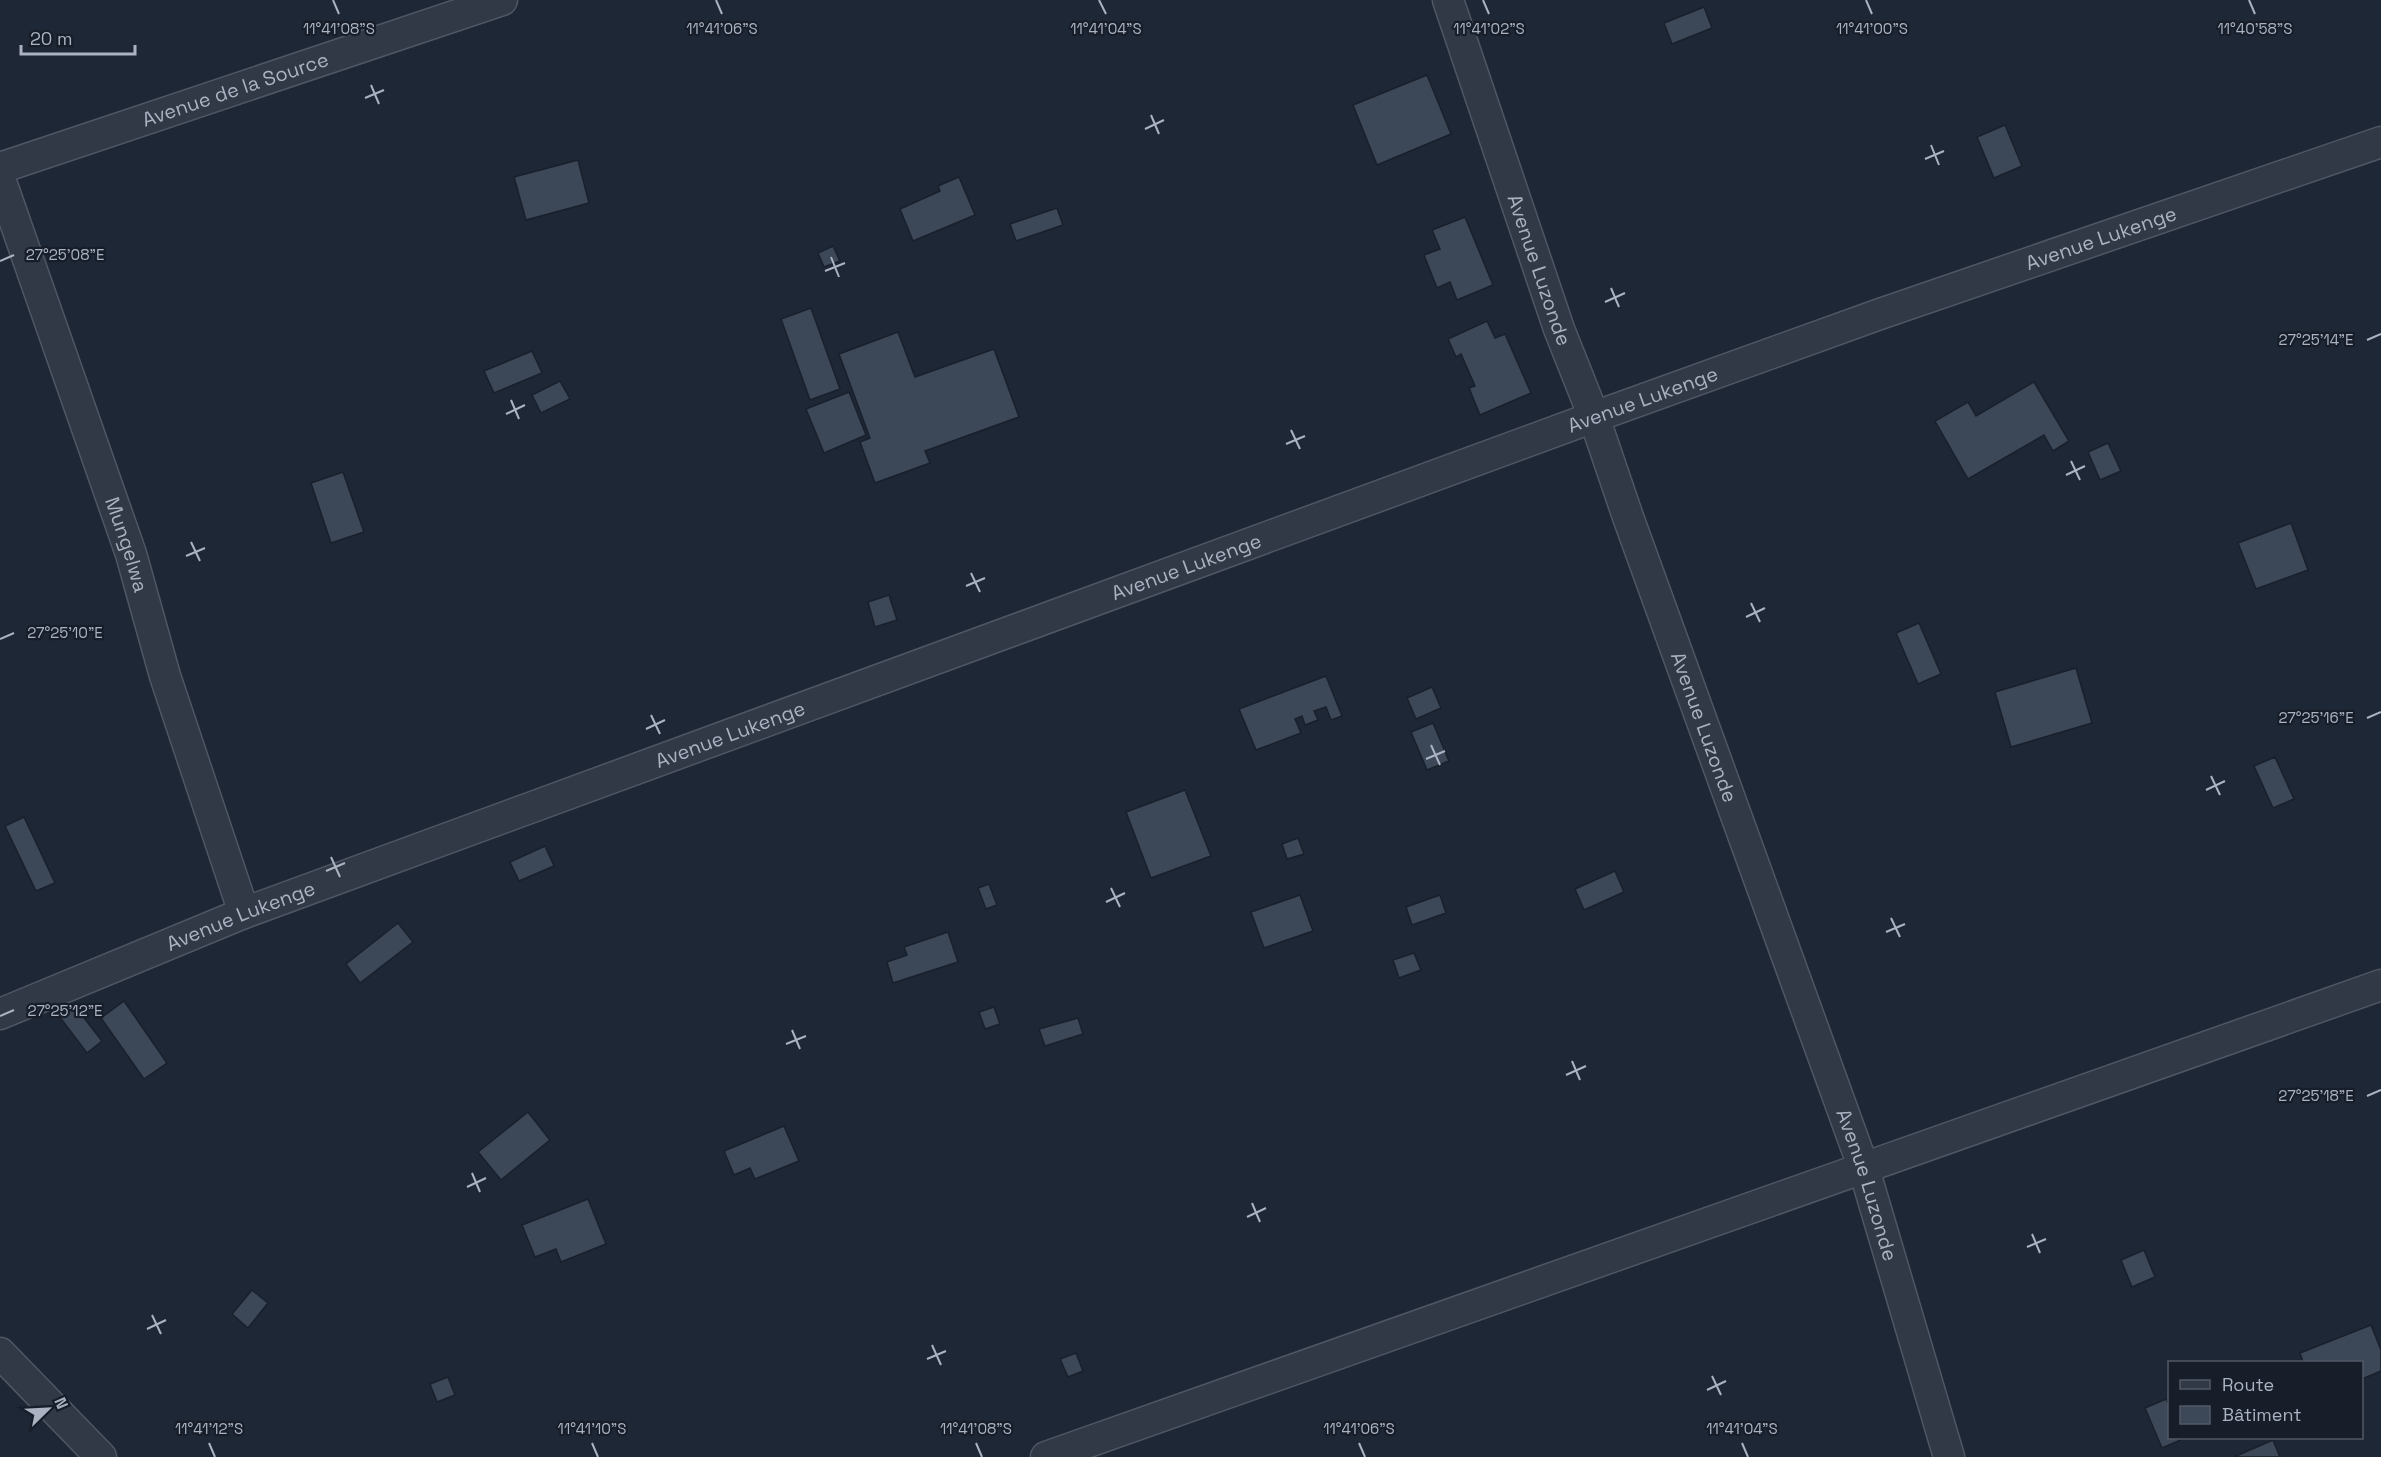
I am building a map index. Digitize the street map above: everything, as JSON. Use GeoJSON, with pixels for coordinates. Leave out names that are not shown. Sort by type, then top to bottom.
{"type":"FeatureCollection","features":[{"type":"Feature","properties":{"kind":"street","name":"Avenue de la Source"},"geometry":{"type":"LineString","coordinates":[[0,168],[502,0]]}},
{"type":"Feature","properties":{"kind":"street","name":"Avenue Luzonde"},"geometry":{"type":"LineString","coordinates":[[1448,0],[1558,329],[1594,417],[1864,1169],[1949,1457]]}},
{"type":"Feature","properties":{"kind":"street","name":"Avenue Lukenge"},"geometry":{"type":"LineString","coordinates":[[0,1014],[244,913],[1594,417],[1902,306],[2381,141]]}},
{"type":"Feature","properties":{"kind":"street","name":"Mungelwa"},"geometry":{"type":"LineString","coordinates":[[0,179],[131,554],[165,676],[244,913]]}},
{"type":"Feature","properties":{"kind":"street"},"geometry":{"type":"LineString","coordinates":[[1046,1457],[2381,985]]}},
{"type":"Feature","properties":{"kind":"street"},"geometry":{"type":"LineString","coordinates":[[0,1353],[101,1457]]}},
{"type":"Feature","properties":{"kind":"building"},"geometry":{"type":"Polygon","coordinates":[[[1704,7],[1712,28],[1672,44],[1664,23],[1704,7]]]}},
{"type":"Feature","properties":{"kind":"building"},"geometry":{"type":"Polygon","coordinates":[[[1427,75],[1451,134],[1377,165],[1353,105],[1427,75]]]}},
{"type":"Feature","properties":{"kind":"building"},"geometry":{"type":"Polygon","coordinates":[[[2005,125],[2022,166],[1994,178],[1977,137],[2005,125]]]}},
{"type":"Feature","properties":{"kind":"building"},"geometry":{"type":"Polygon","coordinates":[[[578,160],[589,203],[526,220],[514,177],[578,160]]]}},
{"type":"Feature","properties":{"kind":"building"},"geometry":{"type":"Polygon","coordinates":[[[959,177],[975,215],[913,241],[900,209],[940,191],[938,186],[959,177]]]}},
{"type":"Feature","properties":{"kind":"building"},"geometry":{"type":"Polygon","coordinates":[[[1057,208],[1063,225],[1016,241],[1010,224],[1057,208]]]}},
{"type":"Feature","properties":{"kind":"building"},"geometry":{"type":"Polygon","coordinates":[[[1465,217],[1493,285],[1457,300],[1450,282],[1437,288],[1424,255],[1440,249],[1432,230],[1465,217]]]}},
{"type":"Feature","properties":{"kind":"building"},"geometry":{"type":"Polygon","coordinates":[[[833,246],[840,261],[824,267],[818,253],[833,246]]]}},
{"type":"Feature","properties":{"kind":"building"},"geometry":{"type":"Polygon","coordinates":[[[811,308],[840,389],[810,400],[781,319],[811,308]]]}},
{"type":"Feature","properties":{"kind":"building"},"geometry":{"type":"Polygon","coordinates":[[[1487,321],[1495,338],[1505,334],[1531,393],[1480,415],[1469,388],[1475,386],[1461,354],[1456,357],[1448,339],[1487,321]]]}},
{"type":"Feature","properties":{"kind":"building"},"geometry":{"type":"Polygon","coordinates":[[[898,332],[915,377],[994,349],[1019,417],[925,451],[930,463],[875,483],[860,442],[870,438],[839,354],[898,332]]]}},
{"type":"Feature","properties":{"kind":"building"},"geometry":{"type":"Polygon","coordinates":[[[532,351],[542,373],[494,393],[484,371],[532,351]]]}},
{"type":"Feature","properties":{"kind":"building"},"geometry":{"type":"Polygon","coordinates":[[[560,381],[570,399],[541,413],[532,395],[560,381]]]}},
{"type":"Feature","properties":{"kind":"building"},"geometry":{"type":"Polygon","coordinates":[[[2034,382],[2069,441],[2053,451],[2044,435],[1968,479],[1935,421],[1968,402],[1976,416],[2034,382]]]}},
{"type":"Feature","properties":{"kind":"building"},"geometry":{"type":"Polygon","coordinates":[[[849,392],[866,435],[824,453],[806,409],[849,392]]]}},
{"type":"Feature","properties":{"kind":"building"},"geometry":{"type":"Polygon","coordinates":[[[2108,443],[2121,471],[2100,480],[2088,452],[2108,443]]]}},
{"type":"Feature","properties":{"kind":"building"},"geometry":{"type":"Polygon","coordinates":[[[343,472],[364,532],[331,543],[311,483],[343,472]]]}},
{"type":"Feature","properties":{"kind":"building"},"geometry":{"type":"Polygon","coordinates":[[[2291,523],[2308,570],[2256,589],[2238,543],[2291,523]]]}},
{"type":"Feature","properties":{"kind":"building"},"geometry":{"type":"Polygon","coordinates":[[[889,595],[897,620],[875,627],[868,602],[889,595]]]}},
{"type":"Feature","properties":{"kind":"building"},"geometry":{"type":"Polygon","coordinates":[[[1919,623],[1941,674],[1918,684],[1896,633],[1919,623]]]}},
{"type":"Feature","properties":{"kind":"building"},"geometry":{"type":"Polygon","coordinates":[[[2076,668],[2092,723],[2011,747],[1995,692],[2076,668]]]}},
{"type":"Feature","properties":{"kind":"building"},"geometry":{"type":"Polygon","coordinates":[[[1326,676],[1342,716],[1331,720],[1326,707],[1314,711],[1318,720],[1305,725],[1302,716],[1295,719],[1301,733],[1256,750],[1239,709],[1326,676]]]}},
{"type":"Feature","properties":{"kind":"building"},"geometry":{"type":"Polygon","coordinates":[[[1432,687],[1441,708],[1416,719],[1407,698],[1432,687]]]}},
{"type":"Feature","properties":{"kind":"building"},"geometry":{"type":"Polygon","coordinates":[[[1433,723],[1449,761],[1427,770],[1411,732],[1433,723]]]}},
{"type":"Feature","properties":{"kind":"building"},"geometry":{"type":"Polygon","coordinates":[[[2275,757],[2294,799],[2273,808],[2254,766],[2275,757]]]}},
{"type":"Feature","properties":{"kind":"building"},"geometry":{"type":"Polygon","coordinates":[[[1185,790],[1211,856],[1151,878],[1126,812],[1185,790]]]}},
{"type":"Feature","properties":{"kind":"building"},"geometry":{"type":"Polygon","coordinates":[[[24,817],[55,883],[36,891],[5,826],[24,817]]]}},
{"type":"Feature","properties":{"kind":"building"},"geometry":{"type":"Polygon","coordinates":[[[1298,838],[1304,854],[1287,859],[1282,844],[1298,838]]]}},
{"type":"Feature","properties":{"kind":"building"},"geometry":{"type":"Polygon","coordinates":[[[545,846],[554,866],[519,881],[510,862],[545,846]]]}},
{"type":"Feature","properties":{"kind":"building"},"geometry":{"type":"Polygon","coordinates":[[[1615,871],[1624,892],[1584,910],[1575,889],[1615,871]]]}},
{"type":"Feature","properties":{"kind":"building"},"geometry":{"type":"Polygon","coordinates":[[[989,884],[997,905],[986,909],[978,888],[989,884]]]}},
{"type":"Feature","properties":{"kind":"building"},"geometry":{"type":"Polygon","coordinates":[[[1300,895],[1313,931],[1264,948],[1251,912],[1300,895]]]}},
{"type":"Feature","properties":{"kind":"building"},"geometry":{"type":"Polygon","coordinates":[[[1440,895],[1446,913],[1412,925],[1406,907],[1440,895]]]}},
{"type":"Feature","properties":{"kind":"building"},"geometry":{"type":"Polygon","coordinates":[[[398,923],[413,942],[360,983],[346,964],[398,923]]]}},
{"type":"Feature","properties":{"kind":"building"},"geometry":{"type":"Polygon","coordinates":[[[948,932],[958,962],[893,983],[887,962],[907,955],[904,947],[948,932]]]}},
{"type":"Feature","properties":{"kind":"building"},"geometry":{"type":"Polygon","coordinates":[[[1414,953],[1421,970],[1399,978],[1393,960],[1414,953]]]}},
{"type":"Feature","properties":{"kind":"building"},"geometry":{"type":"Polygon","coordinates":[[[124,1001],[167,1063],[144,1079],[101,1018],[124,1001]]]}},
{"type":"Feature","properties":{"kind":"building"},"geometry":{"type":"Polygon","coordinates":[[[74,1005],[102,1041],[87,1053],[59,1016],[74,1005]]]}},
{"type":"Feature","properties":{"kind":"building"},"geometry":{"type":"Polygon","coordinates":[[[994,1007],[1000,1024],[985,1029],[979,1012],[994,1007]]]}},
{"type":"Feature","properties":{"kind":"building"},"geometry":{"type":"Polygon","coordinates":[[[1078,1018],[1083,1034],[1045,1046],[1039,1029],[1078,1018]]]}},
{"type":"Feature","properties":{"kind":"building"},"geometry":{"type":"Polygon","coordinates":[[[528,1112],[550,1140],[501,1180],[478,1152],[528,1112]]]}},
{"type":"Feature","properties":{"kind":"building"},"geometry":{"type":"Polygon","coordinates":[[[784,1126],[799,1161],[755,1179],[750,1168],[734,1175],[724,1151],[784,1126]]]}},
{"type":"Feature","properties":{"kind":"building"},"geometry":{"type":"Polygon","coordinates":[[[588,1199],[606,1244],[561,1262],[556,1249],[535,1257],[522,1225],[588,1199]]]}},
{"type":"Feature","properties":{"kind":"building"},"geometry":{"type":"Polygon","coordinates":[[[2144,1250],[2155,1277],[2132,1287],[2121,1260],[2144,1250]]]}},
{"type":"Feature","properties":{"kind":"building"},"geometry":{"type":"Polygon","coordinates":[[[252,1290],[268,1303],[248,1328],[232,1314],[252,1290]]]}},
{"type":"Feature","properties":{"kind":"building"},"geometry":{"type":"Polygon","coordinates":[[[2371,1325],[2381,1350],[2381,1371],[2363,1379],[2363,1361],[2303,1361],[2300,1353],[2371,1325]]]}},
{"type":"Feature","properties":{"kind":"building"},"geometry":{"type":"Polygon","coordinates":[[[1076,1353],[1083,1371],[1068,1377],[1060,1359],[1076,1353]]]}},
{"type":"Feature","properties":{"kind":"building"},"geometry":{"type":"Polygon","coordinates":[[[448,1377],[455,1395],[437,1402],[430,1384],[448,1377]]]}},
{"type":"Feature","properties":{"kind":"building"},"geometry":{"type":"Polygon","coordinates":[[[2166,1399],[2168,1439],[2183,1439],[2162,1448],[2145,1408],[2166,1399]]]}},
{"type":"Feature","properties":{"kind":"building"},"geometry":{"type":"Polygon","coordinates":[[[2273,1440],[2280,1457],[2234,1457],[2273,1440]]]}}]}
